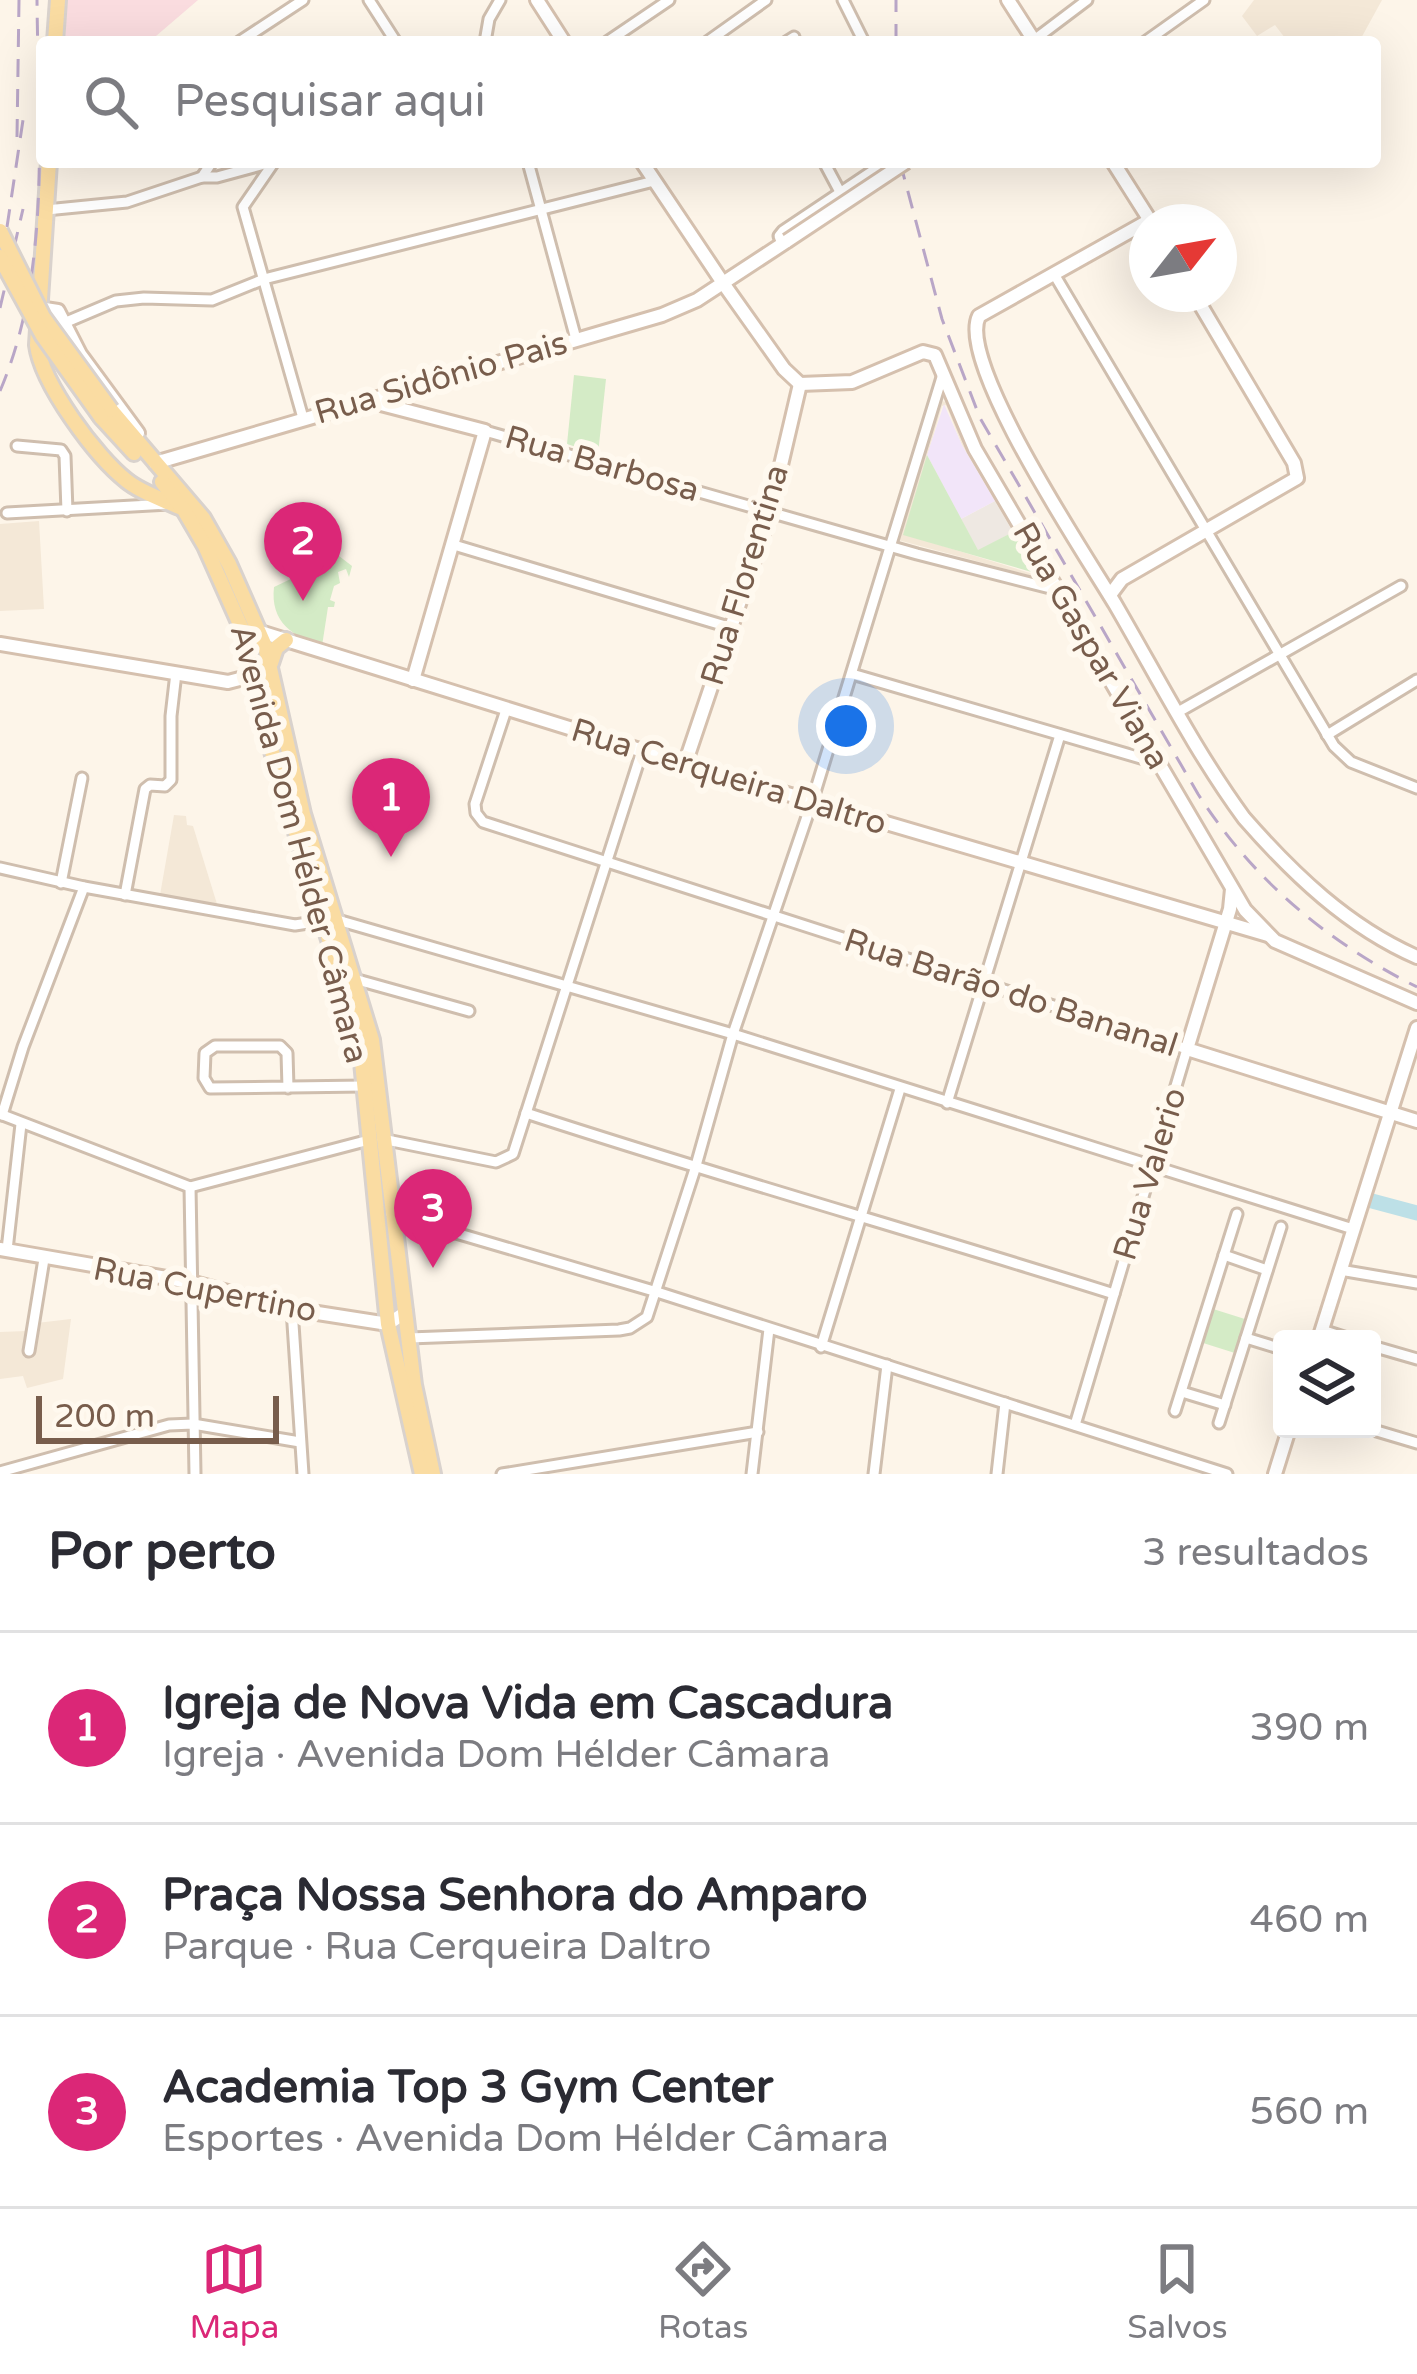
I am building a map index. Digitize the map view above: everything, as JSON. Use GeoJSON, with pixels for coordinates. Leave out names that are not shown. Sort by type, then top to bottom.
{"type":"FeatureCollection","features":[{"type":"Feature","properties":{"kind":"main road"},"geometry":{"type":"LineString","coordinates":[[55,36],[58,0]]}},
{"type":"Feature","properties":{"kind":"main road"},"geometry":{"type":"LineString","coordinates":[[537,0],[561,36]]}},
{"type":"Feature","properties":{"kind":"main road"},"geometry":{"type":"LineString","coordinates":[[1008,0],[1032,36]]}},
{"type":"Feature","properties":{"kind":"main road"},"geometry":{"type":"LineString","coordinates":[[51,168],[39,313],[38,352],[46,380],[128,482],[177,507]]}},
{"type":"Feature","properties":{"kind":"main road"},"geometry":{"type":"LineString","coordinates":[[646,168],[723,284],[800,384]]}},
{"type":"Feature","properties":{"kind":"main road","name":"Rua Sidônio Pais"},"geometry":{"type":"LineString","coordinates":[[152,459],[662,315],[723,284],[897,168]]}},
{"type":"Feature","properties":{"kind":"main road"},"geometry":{"type":"LineString","coordinates":[[1117,168],[1139,204]]}},
{"type":"Feature","properties":{"kind":"main road"},"geometry":{"type":"LineString","coordinates":[[0,231],[43,317],[106,414]]}},
{"type":"Feature","properties":{"kind":"main road"},"geometry":{"type":"LineString","coordinates":[[1129,233],[976,321],[982,359],[1018,442],[1225,793],[1280,858],[1362,928],[1417,957]]}},
{"type":"Feature","properties":{"kind":"main road"},"geometry":{"type":"LineString","coordinates":[[0,257],[43,336],[106,414]]}},
{"type":"Feature","properties":{"kind":"main road"},"geometry":{"type":"LineString","coordinates":[[39,313],[56,309],[64,323]]}},
{"type":"Feature","properties":{"kind":"main road"},"geometry":{"type":"LineString","coordinates":[[1110,595],[1127,576],[1282,488],[1298,473],[1204,312]]}},
{"type":"Feature","properties":{"kind":"main road","name":"Avenida Dom Hélder Câmara"},"geometry":{"type":"LineString","coordinates":[[64,323],[152,459]]}},
{"type":"Feature","properties":{"kind":"main road","name":"Rua Gaspar Viana"},"geometry":{"type":"LineString","coordinates":[[800,384],[852,382],[927,351],[935,355],[975,449],[1245,910],[1268,935]]}},
{"type":"Feature","properties":{"kind":"main road","name":"Rua Florentina"},"geometry":{"type":"LineString","coordinates":[[685,764],[770,512],[800,384]]}},
{"type":"Feature","properties":{"kind":"main road","name":"Rua Barbosa"},"geometry":{"type":"LineString","coordinates":[[352,406],[386,403],[484,431]]}},
{"type":"Feature","properties":{"kind":"main road","name":"Avenida Dom Hélder Câmara"},"geometry":{"type":"LineString","coordinates":[[106,414],[203,518],[260,632],[262,672]]}},
{"type":"Feature","properties":{"kind":"main road","name":"Avenida Dom Hélder Câmara"},"geometry":{"type":"LineString","coordinates":[[106,414],[177,507],[239,619],[262,672],[303,814],[361,1052],[433,1474]]}},
{"type":"Feature","properties":{"kind":"main road"},"geometry":{"type":"LineString","coordinates":[[413,680],[484,431]]}},
{"type":"Feature","properties":{"kind":"main road"},"geometry":{"type":"LineString","coordinates":[[1094,571],[1115,578],[1127,576]]}},
{"type":"Feature","properties":{"kind":"main road","name":"Rua Cerqueira Daltro"},"geometry":{"type":"LineString","coordinates":[[239,619],[260,632],[506,710],[1268,935],[1417,1003]]}},
{"type":"Feature","properties":{"kind":"main road"},"geometry":{"type":"LineString","coordinates":[[0,644],[236,683],[262,672],[286,640]]}},
{"type":"Feature","properties":{"kind":"main road"},"geometry":{"type":"LineString","coordinates":[[1225,922],[1232,888]]}},
{"type":"Feature","properties":{"kind":"main road","name":"Avenida Dom Hélder Câmara"},"geometry":{"type":"LineString","coordinates":[[327,920],[354,979],[372,1040],[388,1324],[422,1474]]}},
{"type":"Feature","properties":{"kind":"main road","name":"Rua Valerio"},"geometry":{"type":"LineString","coordinates":[[1187,1049],[1225,922]]}},
{"type":"Feature","properties":{"kind":"main road"},"geometry":{"type":"LineString","coordinates":[[1322,1330],[1417,1028]]}},
{"type":"Feature","properties":{"kind":"main road","name":"Rua Barão do Bananal"},"geometry":{"type":"LineString","coordinates":[[1187,1049],[1417,1121]]}},
{"type":"Feature","properties":{"kind":"main road","name":"Rua Cupertino"},"geometry":{"type":"LineString","coordinates":[[3,1250],[190,1282],[292,1309],[388,1324]]}},
{"type":"Feature","properties":{"kind":"main road"},"geometry":{"type":"LineString","coordinates":[[388,1324],[406,1312]]}},
{"type":"Feature","properties":{"kind":"main road"},"geometry":{"type":"LineString","coordinates":[[1275,1474],[1286,1438]]}},
{"type":"Feature","properties":{"kind":"street"},"geometry":{"type":"LineString","coordinates":[[249,36],[303,0]]}},
{"type":"Feature","properties":{"kind":"street"},"geometry":{"type":"LineString","coordinates":[[369,0],[392,36]]}},
{"type":"Feature","properties":{"kind":"street"},"geometry":{"type":"LineString","coordinates":[[486,36],[500,0]]}},
{"type":"Feature","properties":{"kind":"street"},"geometry":{"type":"LineString","coordinates":[[617,36],[669,0]]}},
{"type":"Feature","properties":{"kind":"street"},"geometry":{"type":"LineString","coordinates":[[715,36],[766,0]]}},
{"type":"Feature","properties":{"kind":"street"},"geometry":{"type":"LineString","coordinates":[[843,0],[861,36]]}},
{"type":"Feature","properties":{"kind":"street"},"geometry":{"type":"LineString","coordinates":[[1041,36],[1088,0]]}},
{"type":"Feature","properties":{"kind":"street"},"geometry":{"type":"LineString","coordinates":[[1153,36],[1204,0]]}},
{"type":"Feature","properties":{"kind":"street"},"geometry":{"type":"LineString","coordinates":[[202,177],[208,168]]}},
{"type":"Feature","properties":{"kind":"street"},"geometry":{"type":"LineString","coordinates":[[46,210],[127,202],[202,177],[251,168]]}},
{"type":"Feature","properties":{"kind":"street"},"geometry":{"type":"LineString","coordinates":[[269,168],[243,207],[303,418]]}},
{"type":"Feature","properties":{"kind":"street"},"geometry":{"type":"LineString","coordinates":[[530,168],[576,339]]}},
{"type":"Feature","properties":{"kind":"street"},"geometry":{"type":"LineString","coordinates":[[827,168],[840,192]]}},
{"type":"Feature","properties":{"kind":"street"},"geometry":{"type":"LineString","coordinates":[[784,243],[781,232],[877,168]]}},
{"type":"Feature","properties":{"kind":"street"},"geometry":{"type":"LineString","coordinates":[[64,323],[116,302],[212,300],[264,279],[654,181]]}},
{"type":"Feature","properties":{"kind":"street"},"geometry":{"type":"LineString","coordinates":[[1054,274],[1327,735],[1351,763],[1417,788]]}},
{"type":"Feature","properties":{"kind":"street"},"geometry":{"type":"LineString","coordinates":[[409,1338],[620,1330],[641,1322],[657,1292],[733,1034],[812,802],[943,373]]}},
{"type":"Feature","properties":{"kind":"street","name":"Rua Barbosa"},"geometry":{"type":"LineString","coordinates":[[484,431],[1058,590]]}},
{"type":"Feature","properties":{"kind":"street"},"geometry":{"type":"LineString","coordinates":[[17,446],[62,450],[67,511]]}},
{"type":"Feature","properties":{"kind":"street"},"geometry":{"type":"LineString","coordinates":[[128,482],[128,508]]}},
{"type":"Feature","properties":{"kind":"street"},"geometry":{"type":"LineString","coordinates":[[8,513],[177,507]]}},
{"type":"Feature","properties":{"kind":"street"},"geometry":{"type":"LineString","coordinates":[[454,545],[732,628]]}},
{"type":"Feature","properties":{"kind":"street"},"geometry":{"type":"LineString","coordinates":[[1178,712],[1401,586]]}},
{"type":"Feature","properties":{"kind":"street"},"geometry":{"type":"LineString","coordinates":[[125,895],[145,789],[171,780],[170,716],[176,674]]}},
{"type":"Feature","properties":{"kind":"street"},"geometry":{"type":"LineString","coordinates":[[852,674],[1160,764]]}},
{"type":"Feature","properties":{"kind":"street"},"geometry":{"type":"LineString","coordinates":[[1327,735],[1417,680]]}},
{"type":"Feature","properties":{"kind":"street","name":"Rua Barão do Bananal"},"geometry":{"type":"LineString","coordinates":[[506,710],[477,798],[483,822],[1187,1049]]}},
{"type":"Feature","properties":{"kind":"street"},"geometry":{"type":"LineString","coordinates":[[947,1103],[1060,735]]}},
{"type":"Feature","properties":{"kind":"street"},"geometry":{"type":"LineString","coordinates":[[84,887],[1,1114],[190,1187],[375,1140],[496,1162],[507,1160],[518,1143],[642,751]]}},
{"type":"Feature","properties":{"kind":"street"},"geometry":{"type":"LineString","coordinates":[[61,883],[82,778]]}},
{"type":"Feature","properties":{"kind":"street"},"geometry":{"type":"LineString","coordinates":[[0,868],[296,925],[327,920],[733,1034],[1353,1229]]}},
{"type":"Feature","properties":{"kind":"street"},"geometry":{"type":"LineString","coordinates":[[354,979],[469,1011]]}},
{"type":"Feature","properties":{"kind":"street"},"geometry":{"type":"LineString","coordinates":[[288,1088],[284,1047],[215,1046],[206,1053],[204,1078],[210,1088],[288,1088],[364,1086]]}},
{"type":"Feature","properties":{"kind":"street","name":"Rua Valerio"},"geometry":{"type":"LineString","coordinates":[[1075,1425],[1187,1049]]}},
{"type":"Feature","properties":{"kind":"street"},"geometry":{"type":"LineString","coordinates":[[821,1347],[900,1089]]}},
{"type":"Feature","properties":{"kind":"street"},"geometry":{"type":"LineString","coordinates":[[526,1113],[695,1169],[859,1214],[1114,1294]]}},
{"type":"Feature","properties":{"kind":"street"},"geometry":{"type":"LineString","coordinates":[[3,1250],[21,1124]]}},
{"type":"Feature","properties":{"kind":"street"},"geometry":{"type":"LineString","coordinates":[[190,1187],[195,1474]]}},
{"type":"Feature","properties":{"kind":"street"},"geometry":{"type":"LineString","coordinates":[[391,1214],[657,1292],[1227,1474]]}},
{"type":"Feature","properties":{"kind":"street"},"geometry":{"type":"LineString","coordinates":[[1175,1411],[1237,1214]]}},
{"type":"Feature","properties":{"kind":"street"},"geometry":{"type":"LineString","coordinates":[[1219,1423],[1281,1227]]}},
{"type":"Feature","properties":{"kind":"street"},"geometry":{"type":"LineString","coordinates":[[1224,1256],[1268,1270]]}},
{"type":"Feature","properties":{"kind":"street"},"geometry":{"type":"LineString","coordinates":[[29,1351],[44,1259]]}},
{"type":"Feature","properties":{"kind":"street"},"geometry":{"type":"LineString","coordinates":[[1340,1270],[1417,1283]]}},
{"type":"Feature","properties":{"kind":"street"},"geometry":{"type":"LineString","coordinates":[[292,1309],[303,1474]]}},
{"type":"Feature","properties":{"kind":"street"},"geometry":{"type":"LineString","coordinates":[[752,1474],[769,1329]]}},
{"type":"Feature","properties":{"kind":"street"},"geometry":{"type":"LineString","coordinates":[[1246,1338],[1273,1346]]}},
{"type":"Feature","properties":{"kind":"street"},"geometry":{"type":"LineString","coordinates":[[1381,1349],[1417,1359]]}},
{"type":"Feature","properties":{"kind":"street"},"geometry":{"type":"LineString","coordinates":[[874,1474],[887,1365]]}},
{"type":"Feature","properties":{"kind":"street"},"geometry":{"type":"LineString","coordinates":[[1182,1392],[1225,1405]]}},
{"type":"Feature","properties":{"kind":"street"},"geometry":{"type":"LineString","coordinates":[[997,1474],[1005,1403]]}},
{"type":"Feature","properties":{"kind":"street"},"geometry":{"type":"LineString","coordinates":[[0,1472],[169,1425],[193,1424],[300,1442]]}},
{"type":"Feature","properties":{"kind":"street"},"geometry":{"type":"LineString","coordinates":[[502,1474],[758,1432]]}},
{"type":"Feature","properties":{"kind":"street"},"geometry":{"type":"LineString","coordinates":[[1381,1432],[1417,1443]]}},
{"type":"Feature","properties":{"kind":"shaded area"},"geometry":{"type":"Polygon","coordinates":[[[66,0],[198,0],[156,36],[65,36],[66,0]]]}},
{"type":"Feature","properties":{"kind":"shaded area"},"geometry":{"type":"Polygon","coordinates":[[[1254,0],[1382,0],[1362,36],[1283,36],[1275,25],[1257,36],[1242,16],[1254,0]]]}},
{"type":"Feature","properties":{"kind":"shaded area"},"geometry":{"type":"Polygon","coordinates":[[[941,401],[948,402],[1040,569],[1036,577],[898,540],[941,401]],[[946,405],[942,406],[904,534],[1033,574],[1036,571],[962,445],[946,405]]]}},
{"type":"Feature","properties":{"kind":"shaded area"},"geometry":{"type":"Polygon","coordinates":[[[944,404],[995,501],[961,519],[927,455],[944,404]]]}},
{"type":"Feature","properties":{"kind":"shaded area"},"geometry":{"type":"Polygon","coordinates":[[[995,501],[1013,532],[978,551],[961,519],[995,501]]]}},
{"type":"Feature","properties":{"kind":"shaded area"},"geometry":{"type":"Polygon","coordinates":[[[39,521],[44,609],[0,611],[0,524],[39,521]]]}},
{"type":"Feature","properties":{"kind":"shaded area"},"geometry":{"type":"Polygon","coordinates":[[[174,815],[186,816],[187,825],[193,826],[217,904],[160,895],[174,815]]]}},
{"type":"Feature","properties":{"kind":"shaded area"},"geometry":{"type":"Polygon","coordinates":[[[71,1319],[63,1379],[27,1388],[23,1376],[0,1379],[0,1332],[26,1331],[28,1324],[71,1319]]]}},
{"type":"Feature","properties":{"kind":"green space"},"geometry":{"type":"Polygon","coordinates":[[[574,375],[606,379],[598,454],[567,444],[574,375]]]}},
{"type":"Feature","properties":{"kind":"green space"},"geometry":{"type":"Polygon","coordinates":[[[927,455],[978,550],[1013,532],[1035,573],[903,535],[927,455]]]}},
{"type":"Feature","properties":{"kind":"green space"},"geometry":{"type":"Polygon","coordinates":[[[339,556],[352,566],[349,577],[346,569],[338,572],[340,583],[334,586],[330,600],[334,607],[328,607],[322,646],[302,638],[280,619],[274,587],[339,556]]]}},
{"type":"Feature","properties":{"kind":"green space"},"geometry":{"type":"Polygon","coordinates":[[[1210,1308],[1248,1320],[1238,1354],[1200,1342],[1210,1308]]]}},
{"type":"Feature","properties":{"kind":"waterway"},"geometry":{"type":"LineString","coordinates":[[1372,1201],[1417,1213]]}},
{"type":"Feature","properties":{"kind":"railway"},"geometry":{"type":"LineString","coordinates":[[17,137],[19,0]]}},
{"type":"Feature","properties":{"kind":"railway"},"geometry":{"type":"LineString","coordinates":[[37,0],[37,36]]}},
{"type":"Feature","properties":{"kind":"railway"},"geometry":{"type":"LineString","coordinates":[[896,0],[896,36]]}},
{"type":"Feature","properties":{"kind":"railway"},"geometry":{"type":"LineString","coordinates":[[7,227],[23,120]]}},
{"type":"Feature","properties":{"kind":"railway"},"geometry":{"type":"LineString","coordinates":[[0,391],[28,297],[39,168]]}},
{"type":"Feature","properties":{"kind":"railway"},"geometry":{"type":"LineString","coordinates":[[902,168],[942,319],[980,418],[1198,794],[1243,854],[1294,906],[1352,950],[1417,987]]}},
{"type":"Feature","properties":{"kind":"railway"},"geometry":{"type":"LineString","coordinates":[[0,308],[23,209]]}},
{"type":"Feature","properties":{"kind":"place","name":"Praça Nossa Senhora do Amparo"},"geometry":{"type":"Point","coordinates":[303,601]}},
{"type":"Feature","properties":{"kind":"place","name":"Igreja de Nova Vida em Cascadura"},"geometry":{"type":"Point","coordinates":[391,857]}},
{"type":"Feature","properties":{"kind":"place","name":"Academia Top 3 Gym Center"},"geometry":{"type":"Point","coordinates":[433,1268]}}]}
